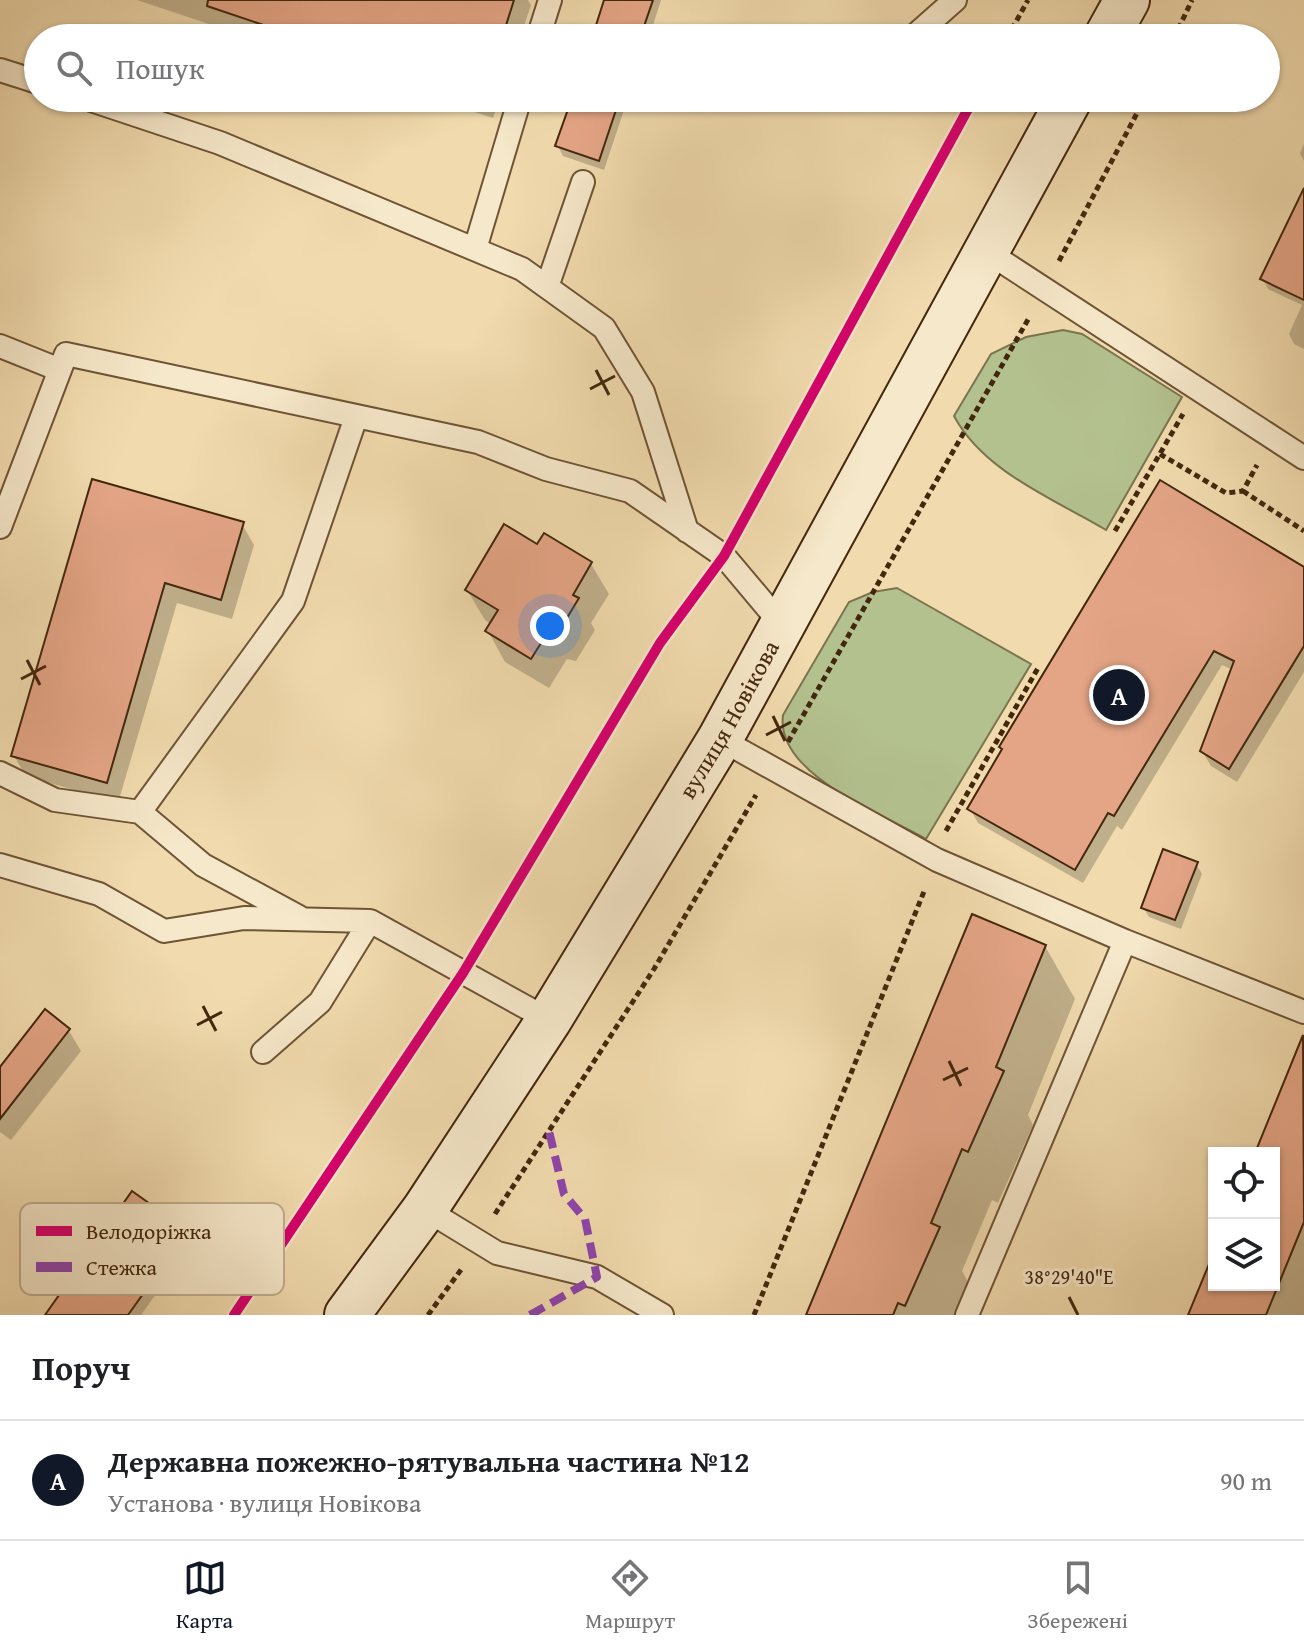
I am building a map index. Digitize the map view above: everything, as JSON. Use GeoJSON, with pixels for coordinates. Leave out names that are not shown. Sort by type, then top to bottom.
{"type":"FeatureCollection","features":[{"type":"Feature","properties":{"kind":"main road","name":"вулиця Новікова"},"geometry":{"type":"LineString","coordinates":[[347,1315],[425,1209],[549,1020],[720,739],[1062,112]]}},
{"type":"Feature","properties":{"kind":"lane"},"geometry":{"type":"LineString","coordinates":[[542,24],[550,0]]}},
{"type":"Feature","properties":{"kind":"lane"},"geometry":{"type":"LineString","coordinates":[[928,24],[955,0]]}},
{"type":"Feature","properties":{"kind":"lane"},"geometry":{"type":"LineString","coordinates":[[0,70],[24,78]]}},
{"type":"Feature","properties":{"kind":"lane"},"geometry":{"type":"LineString","coordinates":[[127,112],[220,143],[522,269],[604,328],[643,392],[687,531]]}},
{"type":"Feature","properties":{"kind":"lane"},"geometry":{"type":"LineString","coordinates":[[475,249],[516,112]]}},
{"type":"Feature","properties":{"kind":"lane"},"geometry":{"type":"LineString","coordinates":[[547,287],[583,182]]}},
{"type":"Feature","properties":{"kind":"lane"},"geometry":{"type":"LineString","coordinates":[[986,251],[1304,458]]}},
{"type":"Feature","properties":{"kind":"lane"},"geometry":{"type":"LineString","coordinates":[[0,346],[60,370]]}},
{"type":"Feature","properties":{"kind":"lane"},"geometry":{"type":"LineString","coordinates":[[0,527],[66,354],[478,442],[546,469],[630,491],[724,556],[782,625]]}},
{"type":"Feature","properties":{"kind":"lane"},"geometry":{"type":"LineString","coordinates":[[140,812],[293,601],[356,417]]}},
{"type":"Feature","properties":{"kind":"lane"},"geometry":{"type":"LineString","coordinates":[[720,739],[937,860],[1125,941],[1304,1012]]}},
{"type":"Feature","properties":{"kind":"lane"},"geometry":{"type":"LineString","coordinates":[[0,773],[55,800],[140,812],[203,865],[302,919]]}},
{"type":"Feature","properties":{"kind":"lane"},"geometry":{"type":"LineString","coordinates":[[0,865],[99,894],[164,931],[244,918],[370,921],[549,1020]]}},
{"type":"Feature","properties":{"kind":"lane"},"geometry":{"type":"LineString","coordinates":[[263,1052],[320,1002],[370,921]]}},
{"type":"Feature","properties":{"kind":"lane"},"geometry":{"type":"LineString","coordinates":[[967,1315],[1125,941]]}},
{"type":"Feature","properties":{"kind":"lane"},"geometry":{"type":"LineString","coordinates":[[425,1209],[497,1253],[597,1277],[662,1315]]}},
{"type":"Feature","properties":{"kind":"path"},"geometry":{"type":"LineString","coordinates":[[1015,24],[1028,0]]}},
{"type":"Feature","properties":{"kind":"path"},"geometry":{"type":"LineString","coordinates":[[1181,24],[1192,0]]}},
{"type":"Feature","properties":{"kind":"path"},"geometry":{"type":"LineString","coordinates":[[284,1240],[463,973],[660,643],[724,556],[966,112]]}},
{"type":"Feature","properties":{"kind":"path"},"geometry":{"type":"LineString","coordinates":[[1058,264],[1138,112]]}},
{"type":"Feature","properties":{"kind":"path"},"geometry":{"type":"LineString","coordinates":[[428,1315],[654,969],[1037,302]]}},
{"type":"Feature","properties":{"kind":"path"},"geometry":{"type":"LineString","coordinates":[[1115,531],[1199,387]]}},
{"type":"Feature","properties":{"kind":"path"},"geometry":{"type":"LineString","coordinates":[[1243,491],[1272,436]]}},
{"type":"Feature","properties":{"kind":"path"},"geometry":{"type":"LineString","coordinates":[[1160,454],[1226,493],[1243,491],[1304,531]]}},
{"type":"Feature","properties":{"kind":"path"},"geometry":{"type":"LineString","coordinates":[[754,1315],[937,860],[943,836],[1038,668]]}},
{"type":"Feature","properties":{"kind":"path"},"geometry":{"type":"LineString","coordinates":[[234,1315],[247,1295]]}},
{"type":"Feature","properties":{"kind":"green space"},"geometry":{"type":"Polygon","coordinates":[[[1063,330],[1082,334],[1182,397],[1106,530],[1002,469],[967,436],[954,416],[991,354],[1026,337],[1063,330]]]}},
{"type":"Feature","properties":{"kind":"green space"},"geometry":{"type":"Polygon","coordinates":[[[897,588],[1031,664],[926,839],[859,804],[813,774],[796,756],[785,736],[783,715],[849,602],[873,592],[897,588]]]}},
{"type":"Feature","properties":{"kind":"building"},"geometry":{"type":"Polygon","coordinates":[[[208,0],[514,0],[506,24],[260,24],[207,6],[208,0]]]}},
{"type":"Feature","properties":{"kind":"building"},"geometry":{"type":"Polygon","coordinates":[[[604,0],[653,0],[645,24],[596,24],[604,0]]]}},
{"type":"Feature","properties":{"kind":"building"},"geometry":{"type":"Polygon","coordinates":[[[567,112],[615,112],[599,161],[555,146],[567,112]]]}},
{"type":"Feature","properties":{"kind":"building"},"geometry":{"type":"Polygon","coordinates":[[[1304,188],[1304,300],[1260,279],[1304,188]]]}},
{"type":"Feature","properties":{"kind":"building"},"geometry":{"type":"Polygon","coordinates":[[[92,479],[244,522],[221,600],[165,583],[107,783],[11,756],[92,479]]]}},
{"type":"Feature","properties":{"kind":"building"},"geometry":{"type":"Polygon","coordinates":[[[1160,480],[1304,567],[1304,646],[1229,769],[1200,751],[1234,661],[1214,651],[1114,816],[1108,813],[1075,870],[967,809],[1002,749],[999,747],[1160,480]]]}},
{"type":"Feature","properties":{"kind":"building"},"geometry":{"type":"Polygon","coordinates":[[[504,524],[537,544],[544,533],[592,562],[573,595],[579,598],[559,631],[550,629],[531,659],[485,631],[498,610],[465,590],[504,524]]]}},
{"type":"Feature","properties":{"kind":"building"},"geometry":{"type":"Polygon","coordinates":[[[1163,849],[1198,862],[1175,920],[1141,908],[1163,849]]]}},
{"type":"Feature","properties":{"kind":"building"},"geometry":{"type":"Polygon","coordinates":[[[972,914],[1046,945],[996,1067],[1004,1071],[968,1152],[962,1149],[931,1223],[940,1227],[905,1306],[898,1303],[893,1315],[806,1315],[972,914]]]}},
{"type":"Feature","properties":{"kind":"building"},"geometry":{"type":"Polygon","coordinates":[[[45,1009],[70,1029],[0,1119],[0,1067],[45,1009]]]}},
{"type":"Feature","properties":{"kind":"building"},"geometry":{"type":"Polygon","coordinates":[[[1303,1035],[1304,1222],[1280,1281],[1280,1147],[1257,1147],[1303,1035]]]}},
{"type":"Feature","properties":{"kind":"building"},"geometry":{"type":"Polygon","coordinates":[[[132,1191],[149,1203],[124,1203],[132,1191]]]}},
{"type":"Feature","properties":{"kind":"building"},"geometry":{"type":"Polygon","coordinates":[[[1208,1267],[1208,1291],[1276,1291],[1266,1315],[1188,1315],[1208,1267]]]}},
{"type":"Feature","properties":{"kind":"building"},"geometry":{"type":"Polygon","coordinates":[[[59,1295],[142,1295],[128,1315],[45,1315],[59,1295]]]}},
{"type":"Feature","properties":{"kind":"marked path"},"geometry":{"type":"LineString","coordinates":[[530,1315],[597,1277],[585,1219],[564,1194],[549,1131]]}},
{"type":"Feature","properties":{"kind":"cycle path"},"geometry":{"type":"LineString","coordinates":[[284,1240],[463,973],[660,643],[724,556],[966,112]]}},
{"type":"Feature","properties":{"kind":"cycle path"},"geometry":{"type":"LineString","coordinates":[[234,1315],[247,1295]]}},
{"type":"Feature","properties":{"kind":"place","name":"Державна пожежно-рятувальна частина №12"},"geometry":{"type":"Point","coordinates":[1119,695]}}]}
